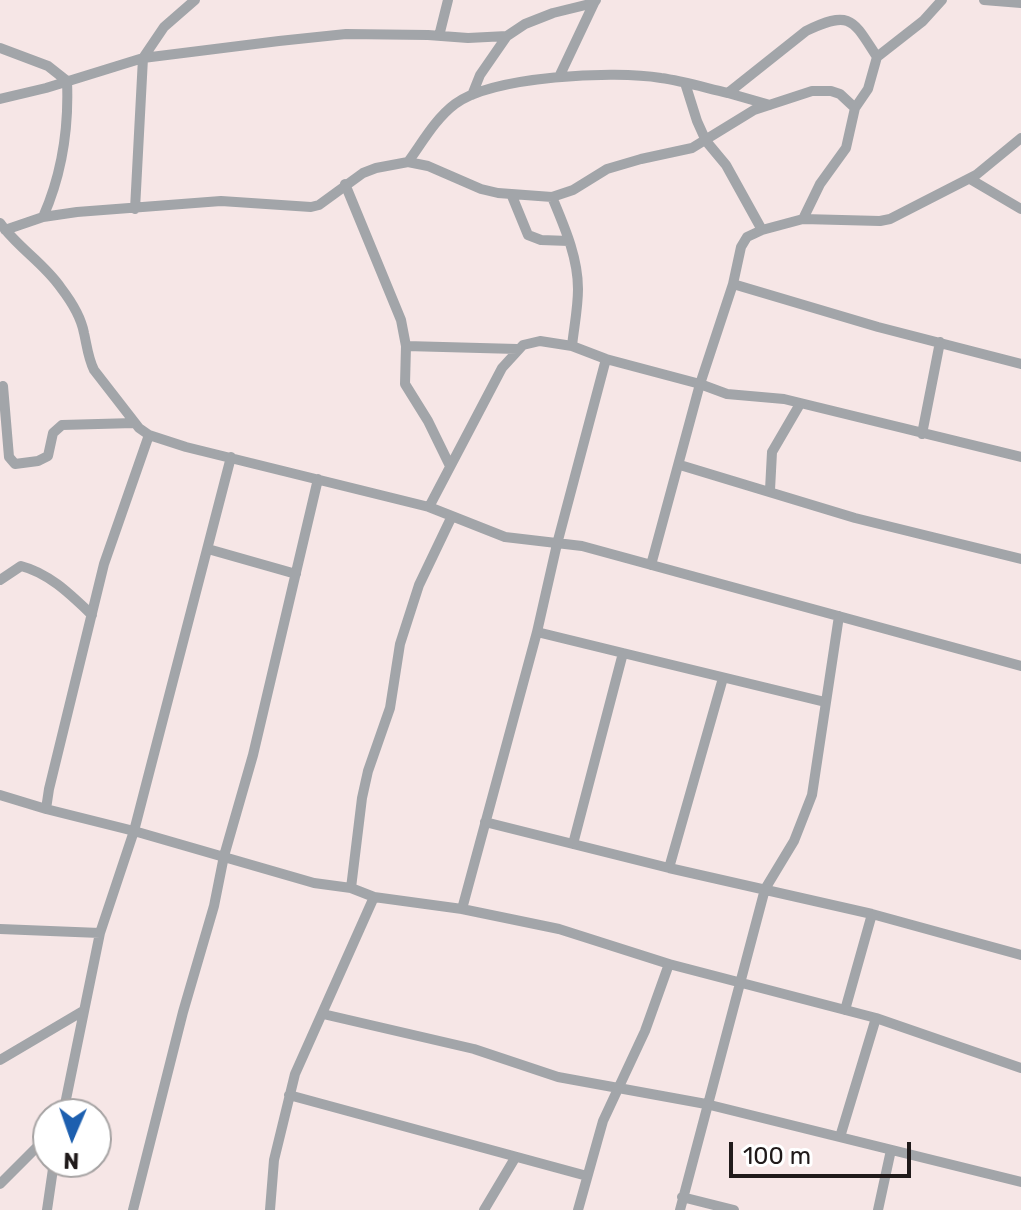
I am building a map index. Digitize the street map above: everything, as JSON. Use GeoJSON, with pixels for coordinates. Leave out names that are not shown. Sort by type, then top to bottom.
{"type":"FeatureCollection","features":[{"type":"Feature","properties":{"kind":"street"},"geometry":{"type":"LineString","coordinates":[[135,209],[143,58],[164,27],[195,0]]}},
{"type":"Feature","properties":{"kind":"street"},"geometry":{"type":"LineString","coordinates":[[439,36],[448,0]]}},
{"type":"Feature","properties":{"kind":"street"},"geometry":{"type":"LineString","coordinates":[[803,219],[820,184],[846,148],[855,108],[868,89],[877,57],[923,21],[942,0]]}},
{"type":"Feature","properties":{"kind":"street"},"geometry":{"type":"LineString","coordinates":[[984,0],[1021,3]]}},
{"type":"Feature","properties":{"kind":"street"},"geometry":{"type":"LineString","coordinates":[[472,95],[480,75],[507,36],[525,24],[553,13],[595,2]]}},
{"type":"Feature","properties":{"kind":"street"},"geometry":{"type":"LineString","coordinates":[[559,77],[595,2]]}},
{"type":"Feature","properties":{"kind":"street"},"geometry":{"type":"LineString","coordinates":[[728,93],[806,31],[832,20],[846,20],[856,25],[877,57]]}},
{"type":"Feature","properties":{"kind":"street"},"geometry":{"type":"LineString","coordinates":[[0,99],[143,58],[346,34],[468,38],[507,36]]}},
{"type":"Feature","properties":{"kind":"street"},"geometry":{"type":"LineString","coordinates":[[0,48],[48,66],[67,81]]}},
{"type":"Feature","properties":{"kind":"street"},"geometry":{"type":"LineString","coordinates":[[408,162],[446,112],[460,101],[500,87],[559,77],[660,77],[771,105]]}},
{"type":"Feature","properties":{"kind":"street"},"geometry":{"type":"LineString","coordinates":[[43,217],[56,182],[66,136],[67,81]]}},
{"type":"Feature","properties":{"kind":"street"},"geometry":{"type":"LineString","coordinates":[[685,83],[706,141],[726,165],[762,230]]}},
{"type":"Feature","properties":{"kind":"street"},"geometry":{"type":"LineString","coordinates":[[855,108],[840,94],[818,90],[748,113],[706,141],[679,153],[607,169],[573,190],[552,197],[512,196],[481,189],[428,166],[408,162],[376,168],[345,184],[319,205],[311,207],[221,201],[77,212],[3,227],[61,288],[80,319],[89,361],[94,370],[134,423],[149,435],[186,447],[429,507],[505,537],[582,546],[1021,666]]}},
{"type":"Feature","properties":{"kind":"street"},"geometry":{"type":"LineString","coordinates":[[651,565],[700,384],[744,241],[762,230],[803,219],[890,219],[970,179],[1021,138]]}},
{"type":"Feature","properties":{"kind":"street"},"geometry":{"type":"LineString","coordinates":[[970,179],[1021,209]]}},
{"type":"Feature","properties":{"kind":"street"},"geometry":{"type":"LineString","coordinates":[[345,184],[401,320],[406,346],[405,384],[450,466]]}},
{"type":"Feature","properties":{"kind":"street"},"geometry":{"type":"LineString","coordinates":[[512,196],[528,235],[541,240],[569,241]]}},
{"type":"Feature","properties":{"kind":"street"},"geometry":{"type":"LineString","coordinates":[[552,197],[569,241],[578,287],[572,346]]}},
{"type":"Feature","properties":{"kind":"street"},"geometry":{"type":"LineString","coordinates":[[733,284],[1021,364]]}},
{"type":"Feature","properties":{"kind":"street"},"geometry":{"type":"LineString","coordinates":[[429,507],[502,368],[517,349],[540,341],[572,346],[727,394],[769,397],[1021,457]]}},
{"type":"Feature","properties":{"kind":"street"},"geometry":{"type":"LineString","coordinates":[[922,434],[940,342]]}},
{"type":"Feature","properties":{"kind":"street"},"geometry":{"type":"LineString","coordinates":[[406,346],[517,349]]}},
{"type":"Feature","properties":{"kind":"street"},"geometry":{"type":"LineString","coordinates":[[462,909],[606,359]]}},
{"type":"Feature","properties":{"kind":"street"},"geometry":{"type":"LineString","coordinates":[[3,386],[9,457],[15,464],[38,461],[48,456],[53,433],[62,425],[134,423]]}},
{"type":"Feature","properties":{"kind":"street"},"geometry":{"type":"LineString","coordinates":[[770,490],[772,452],[800,404]]}},
{"type":"Feature","properties":{"kind":"street"},"geometry":{"type":"LineString","coordinates":[[46,809],[104,564],[149,435]]}},
{"type":"Feature","properties":{"kind":"street"},"geometry":{"type":"LineString","coordinates":[[66,1098],[100,933],[134,831],[231,457]]}},
{"type":"Feature","properties":{"kind":"street"},"geometry":{"type":"LineString","coordinates":[[680,465],[855,518],[1021,559]]}},
{"type":"Feature","properties":{"kind":"street"},"geometry":{"type":"LineString","coordinates":[[133,1210],[253,755],[318,479]]}},
{"type":"Feature","properties":{"kind":"street"},"geometry":{"type":"LineString","coordinates":[[351,888],[362,798],[390,708],[400,644],[419,585],[452,516]]}},
{"type":"Feature","properties":{"kind":"street"},"geometry":{"type":"LineString","coordinates":[[208,549],[296,574]]}},
{"type":"Feature","properties":{"kind":"street"},"geometry":{"type":"LineString","coordinates":[[0,580],[21,566],[35,569],[68,592],[92,615]]}},
{"type":"Feature","properties":{"kind":"street"},"geometry":{"type":"LineString","coordinates":[[680,1210],[765,889],[794,841],[807,812],[839,616]]}},
{"type":"Feature","properties":{"kind":"street"},"geometry":{"type":"LineString","coordinates":[[537,632],[825,702]]}},
{"type":"Feature","properties":{"kind":"street"},"geometry":{"type":"LineString","coordinates":[[573,844],[623,653]]}},
{"type":"Feature","properties":{"kind":"street"},"geometry":{"type":"LineString","coordinates":[[669,868],[723,678]]}},
{"type":"Feature","properties":{"kind":"street"},"geometry":{"type":"LineString","coordinates":[[0,795],[314,883],[351,888],[374,897],[462,909],[559,929],[669,964],[876,1018],[1021,1066]]}},
{"type":"Feature","properties":{"kind":"street"},"geometry":{"type":"LineString","coordinates":[[485,822],[872,914],[1021,955]]}},
{"type":"Feature","properties":{"kind":"street"},"geometry":{"type":"LineString","coordinates":[[270,1210],[274,1160],[295,1074],[374,897]]}},
{"type":"Feature","properties":{"kind":"street"},"geometry":{"type":"LineString","coordinates":[[845,1010],[872,914]]}},
{"type":"Feature","properties":{"kind":"street"},"geometry":{"type":"LineString","coordinates":[[0,929],[100,933]]}},
{"type":"Feature","properties":{"kind":"street"},"geometry":{"type":"LineString","coordinates":[[578,1210],[603,1121],[621,1087],[669,964]]}},
{"type":"Feature","properties":{"kind":"street"},"geometry":{"type":"LineString","coordinates":[[0,1060],[83,1011]]}},
{"type":"Feature","properties":{"kind":"street"},"geometry":{"type":"LineString","coordinates":[[323,1014],[474,1049],[558,1077],[706,1104],[1021,1182]]}},
{"type":"Feature","properties":{"kind":"street"},"geometry":{"type":"LineString","coordinates":[[840,1137],[876,1018]]}},
{"type":"Feature","properties":{"kind":"street"},"geometry":{"type":"LineString","coordinates":[[289,1095],[587,1176]]}},
{"type":"Feature","properties":{"kind":"street"},"geometry":{"type":"LineString","coordinates":[[878,1210],[891,1150]]}},
{"type":"Feature","properties":{"kind":"street"},"geometry":{"type":"LineString","coordinates":[[0,1184],[32,1152]]}},
{"type":"Feature","properties":{"kind":"street"},"geometry":{"type":"LineString","coordinates":[[484,1210],[515,1158]]}},
{"type":"Feature","properties":{"kind":"street"},"geometry":{"type":"LineString","coordinates":[[47,1210],[52,1178]]}},
{"type":"Feature","properties":{"kind":"street"},"geometry":{"type":"LineString","coordinates":[[682,1197],[734,1210]]}}]}
